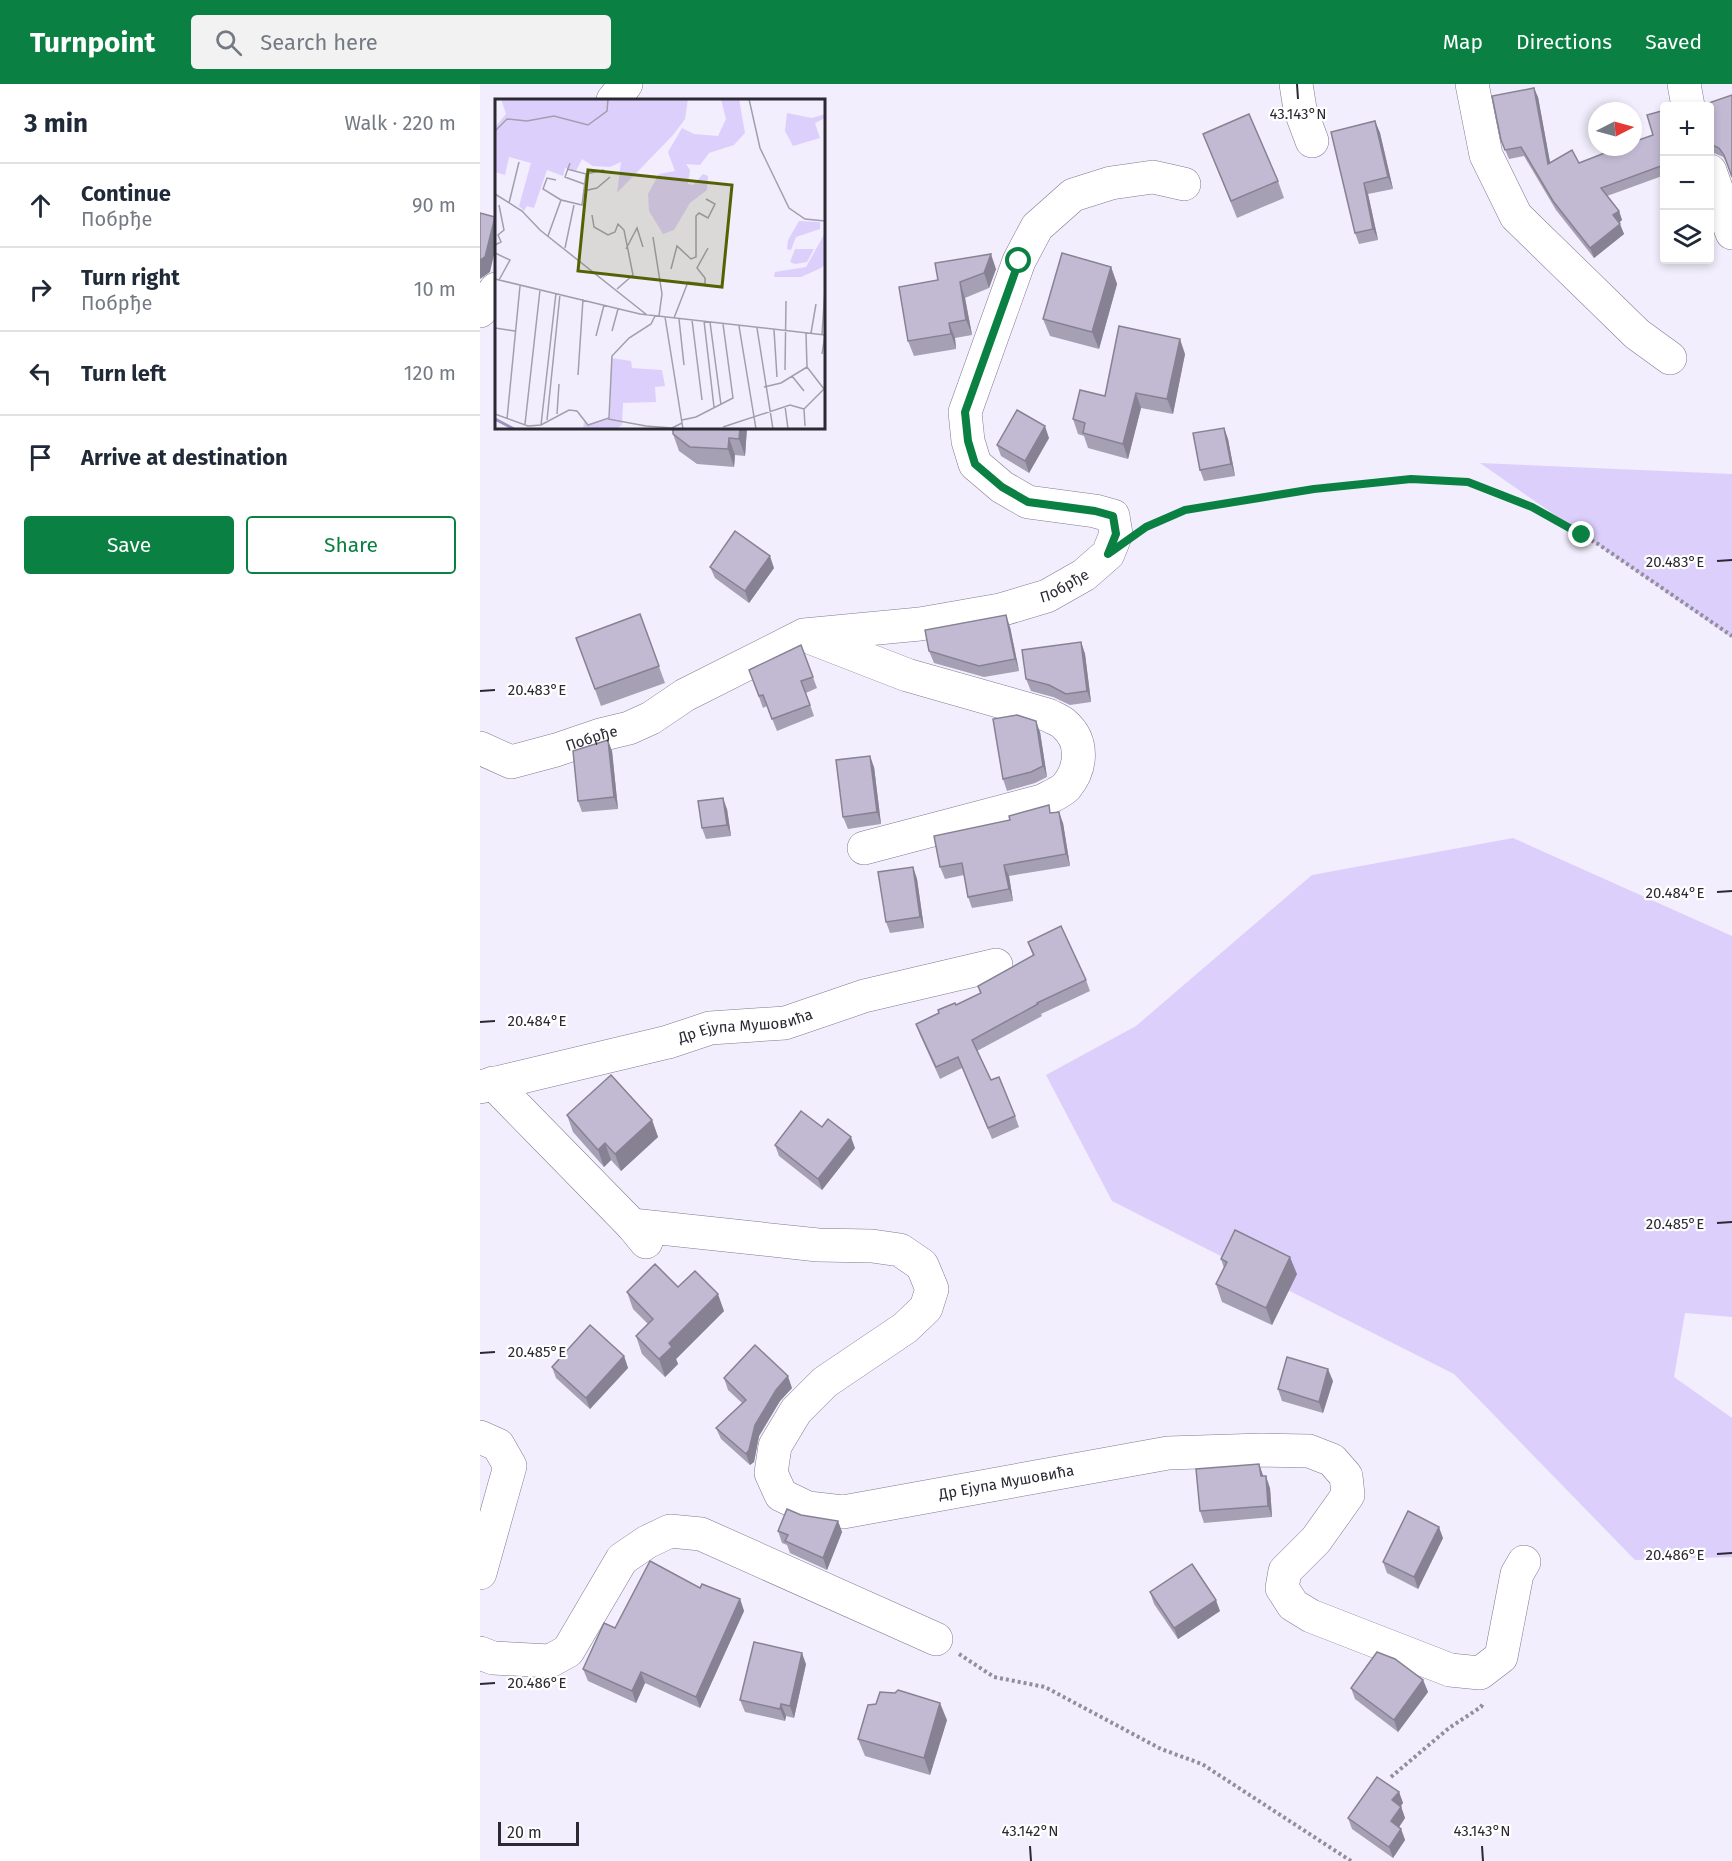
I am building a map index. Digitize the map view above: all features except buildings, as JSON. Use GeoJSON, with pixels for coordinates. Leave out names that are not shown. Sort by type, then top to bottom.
{"type":"FeatureCollection","features":[{"type":"Feature","properties":{"kind":"street"},"geometry":{"type":"LineString","coordinates":[[615,99],[626,84]]}},
{"type":"Feature","properties":{"kind":"street"},"geometry":{"type":"LineString","coordinates":[[1296,84],[1300,109],[1312,141]]}},
{"type":"Feature","properties":{"kind":"street"},"geometry":{"type":"LineString","coordinates":[[1472,84],[1486,155],[1516,216],[1637,334],[1670,358]]}},
{"type":"Feature","properties":{"kind":"street"},"geometry":{"type":"LineString","coordinates":[[1684,84],[1687,102]]}},
{"type":"Feature","properties":{"kind":"street"},"geometry":{"type":"LineString","coordinates":[[1108,554],[1116,534],[1113,516],[1095,511],[1028,502],[1002,487],[975,464],[968,441],[965,412],[1019,261],[1037,227],[1073,195],[1102,186],[1153,177],[1184,184]]}},
{"type":"Feature","properties":{"kind":"street"},"geometry":{"type":"LineString","coordinates":[[1714,182],[1732,233]]}},
{"type":"Feature","properties":{"kind":"street"},"geometry":{"type":"LineString","coordinates":[[480,311],[495,290]]}},
{"type":"Feature","properties":{"kind":"street","name":"Побрђе"},"geometry":{"type":"LineString","coordinates":[[480,748],[512,762],[629,728],[651,718],[685,695],[804,635],[921,624],[1000,610],[1047,596],[1084,575],[1108,554]]}},
{"type":"Feature","properties":{"kind":"street"},"geometry":{"type":"LineString","coordinates":[[804,635],[907,675],[1048,715],[1064,724],[1076,737],[1080,754],[1075,772],[1065,788],[1042,801],[864,848]]}},
{"type":"Feature","properties":{"kind":"street","name":"Др Ејупа Мушовића"},"geometry":{"type":"LineString","coordinates":[[487,1085],[668,1042],[710,1028],[785,1023],[864,996],[996,965]]}},
{"type":"Feature","properties":{"kind":"street","name":"Др Ејупа Мушовића"},"geometry":{"type":"LineString","coordinates":[[487,1085],[642,1237],[872,1246],[900,1250],[922,1265],[932,1289],[926,1308],[905,1328],[825,1382],[796,1412],[775,1446],[771,1473],[782,1495],[808,1508],[843,1512],[1168,1453],[1309,1451],[1332,1461],[1346,1476],[1348,1495],[1316,1539],[1285,1571],[1282,1588],[1293,1605],[1311,1616],[1450,1670],[1480,1673]]}},
{"type":"Feature","properties":{"kind":"street"},"geometry":{"type":"LineString","coordinates":[[480,1437],[498,1445],[510,1466],[480,1574]]}},
{"type":"Feature","properties":{"kind":"street"},"geometry":{"type":"LineString","coordinates":[[480,1653],[493,1658],[550,1661],[568,1651],[622,1559],[647,1542],[670,1531],[701,1534],[936,1639]]}},
{"type":"Feature","properties":{"kind":"street"},"geometry":{"type":"LineString","coordinates":[[1480,1673],[1501,1658],[1517,1574],[1524,1562]]}},
{"type":"Feature","properties":{"kind":"path"},"geometry":{"type":"LineString","coordinates":[[1108,554],[1146,527],[1185,510],[1314,489],[1411,479],[1468,482],[1532,507],[1598,544],[1732,636]]}},
{"type":"Feature","properties":{"kind":"path"},"geometry":{"type":"LineString","coordinates":[[936,1639],[994,1677],[1045,1687],[1161,1749],[1202,1764],[1351,1861]]}},
{"type":"Feature","properties":{"kind":"path"},"geometry":{"type":"LineString","coordinates":[[1391,1777],[1449,1728],[1481,1707],[1487,1696],[1487,1681],[1480,1673]]}},
{"type":"Feature","properties":{"kind":"shaded area"},"geometry":{"type":"Polygon","coordinates":[[[1480,463],[1732,474],[1732,638],[1480,463]]]}},
{"type":"Feature","properties":{"kind":"shaded area"},"geometry":{"type":"Polygon","coordinates":[[[1513,838],[1732,936],[1732,1317],[1685,1313],[1674,1377],[1732,1418],[1732,1557],[1635,1560],[1454,1374],[1112,1201],[1046,1075],[1136,1026],[1312,875],[1513,838]]]}},
{"type":"Feature","properties":{"kind":"route"},"geometry":{"type":"LineString","coordinates":[[1019,261],[965,412],[968,441],[975,464],[1002,487],[1028,502],[1095,511],[1113,516],[1116,534],[1108,554],[1146,527],[1185,510],[1314,489],[1411,479],[1468,482],[1532,507],[1582,535]]}}]}
